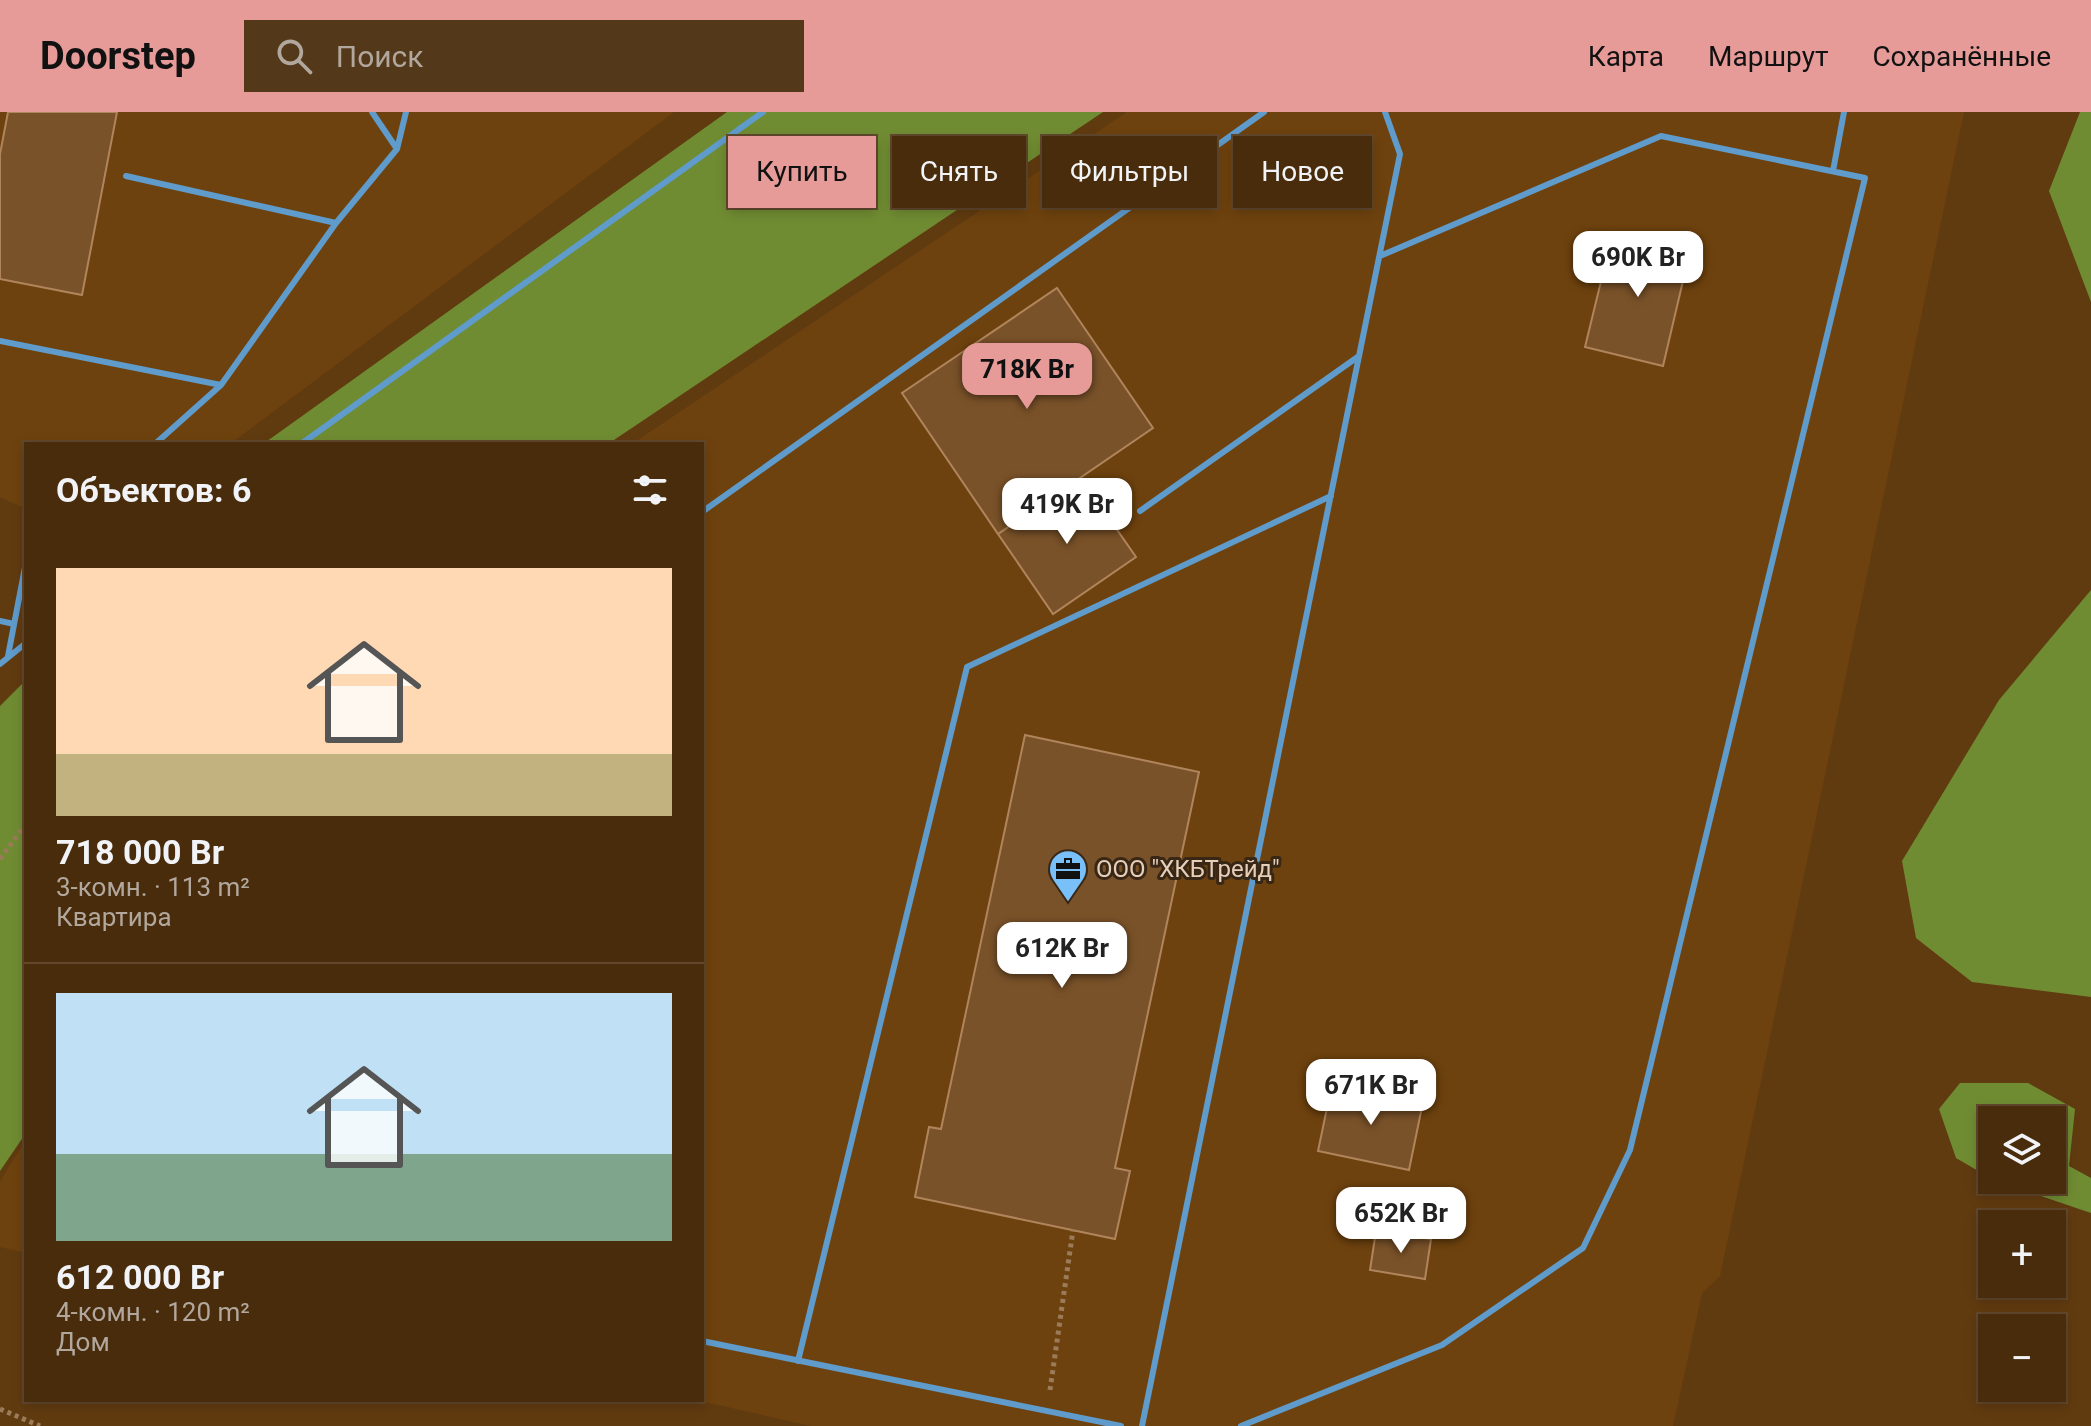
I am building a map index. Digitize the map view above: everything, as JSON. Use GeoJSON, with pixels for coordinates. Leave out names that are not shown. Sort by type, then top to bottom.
{"type":"FeatureCollection","features":[{"type":"Feature","properties":{"kind":"lane"},"geometry":{"type":"LineString","coordinates":[[372,112],[397,149]]}},
{"type":"Feature","properties":{"kind":"lane"},"geometry":{"type":"LineString","coordinates":[[157,442],[221,385],[336,223],[397,149],[406,112]]}},
{"type":"Feature","properties":{"kind":"lane"},"geometry":{"type":"LineString","coordinates":[[304,442],[763,112]]}},
{"type":"Feature","properties":{"kind":"lane"},"geometry":{"type":"LineString","coordinates":[[704,511],[1264,112]]}},
{"type":"Feature","properties":{"kind":"lane"},"geometry":{"type":"LineString","coordinates":[[1142,1426],[1400,154],[1385,112]]}},
{"type":"Feature","properties":{"kind":"lane"},"geometry":{"type":"LineString","coordinates":[[1833,171],[1844,112]]}},
{"type":"Feature","properties":{"kind":"lane"},"geometry":{"type":"LineString","coordinates":[[1241,1426],[1442,1345],[1583,1248],[1630,1150],[1865,178],[1661,136],[1380,256]]}},
{"type":"Feature","properties":{"kind":"lane"},"geometry":{"type":"LineString","coordinates":[[126,176],[336,223]]}},
{"type":"Feature","properties":{"kind":"lane"},"geometry":{"type":"LineString","coordinates":[[0,341],[221,385]]}},
{"type":"Feature","properties":{"kind":"lane"},"geometry":{"type":"LineString","coordinates":[[1140,511],[1359,356]]}},
{"type":"Feature","properties":{"kind":"lane"},"geometry":{"type":"LineString","coordinates":[[798,1361],[967,667],[1331,496]]}},
{"type":"Feature","properties":{"kind":"lane"},"geometry":{"type":"LineString","coordinates":[[8,656],[24,572]]}},
{"type":"Feature","properties":{"kind":"lane"},"geometry":{"type":"LineString","coordinates":[[0,621],[14,624]]}},
{"type":"Feature","properties":{"kind":"lane"},"geometry":{"type":"LineString","coordinates":[[0,664],[24,644]]}},
{"type":"Feature","properties":{"kind":"lane"},"geometry":{"type":"LineString","coordinates":[[704,1341],[1121,1426]]}},
{"type":"Feature","properties":{"kind":"path"},"geometry":{"type":"LineString","coordinates":[[0,859],[24,827]]}},
{"type":"Feature","properties":{"kind":"path"},"geometry":{"type":"LineString","coordinates":[[1047,1411],[1073,1230]]}},
{"type":"Feature","properties":{"kind":"path"},"geometry":{"type":"LineString","coordinates":[[0,1409],[40,1426]]}},
{"type":"Feature","properties":{"kind":"shaded area"},"geometry":{"type":"Polygon","coordinates":[[[0,112],[674,112],[233,442],[24,442],[24,508],[0,497],[0,112]]]}},
{"type":"Feature","properties":{"kind":"shaded area"},"geometry":{"type":"Polygon","coordinates":[[[1127,112],[1964,112],[1720,1276],[1702,1293],[1673,1426],[811,1426],[704,1402],[704,442],[635,442],[984,208],[1026,208],[1026,180],[1042,169],[1042,208],[1217,208],[1217,136],[1091,136],[1127,112]]]}},
{"type":"Feature","properties":{"kind":"shaded area"},"geometry":{"type":"Polygon","coordinates":[[[24,1143],[24,1253],[0,1247],[0,1181],[24,1143]]]}},
{"type":"Feature","properties":{"kind":"green space"},"geometry":{"type":"Polygon","coordinates":[[[727,112],[1103,112],[1067,136],[1042,136],[1042,153],[1026,164],[1026,136],[892,136],[892,208],[960,208],[611,442],[266,442],[727,112]]]}},
{"type":"Feature","properties":{"kind":"green space"},"geometry":{"type":"Polygon","coordinates":[[[2080,112],[2091,112],[2091,302],[2049,191],[2080,112]]]}},
{"type":"Feature","properties":{"kind":"green space"},"geometry":{"type":"Polygon","coordinates":[[[2091,590],[2091,997],[1972,982],[1916,938],[1902,861],[1999,700],[2091,590]]]}},
{"type":"Feature","properties":{"kind":"green space"},"geometry":{"type":"Polygon","coordinates":[[[24,682],[24,1136],[0,1171],[0,706],[24,682]]]}},
{"type":"Feature","properties":{"kind":"green space"},"geometry":{"type":"Polygon","coordinates":[[[1960,1083],[2028,1083],[2075,1109],[2069,1166],[2091,1178],[2091,1213],[2035,1194],[2066,1194],[2066,1106],[1978,1106],[1978,1171],[1956,1158],[1939,1109],[1960,1083]]]}},
{"type":"Feature","properties":{"kind":"building"},"geometry":{"type":"Polygon","coordinates":[[[8,112],[117,112],[82,295],[0,279],[0,154],[8,112]]]}},
{"type":"Feature","properties":{"kind":"building"},"geometry":{"type":"Polygon","coordinates":[[[1613,232],[1690,251],[1663,366],[1585,347],[1613,232]]]}},
{"type":"Feature","properties":{"kind":"building"},"geometry":{"type":"Polygon","coordinates":[[[1057,288],[1153,428],[998,534],[902,393],[1057,288]]]}},
{"type":"Feature","properties":{"kind":"building"},"geometry":{"type":"Polygon","coordinates":[[[1081,478],[1136,557],[1053,614],[998,534],[1081,478]]]}},
{"type":"Feature","properties":{"kind":"building"},"geometry":{"type":"Polygon","coordinates":[[[1025,735],[1199,772],[1115,1168],[1130,1171],[1115,1239],[915,1197],[929,1127],[941,1129],[1025,735]]]}},
{"type":"Feature","properties":{"kind":"building"},"geometry":{"type":"Polygon","coordinates":[[[1332,1084],[1423,1102],[1409,1170],[1318,1151],[1332,1084]]]}},
{"type":"Feature","properties":{"kind":"building"},"geometry":{"type":"Polygon","coordinates":[[[1376,1231],[1431,1239],[1425,1279],[1370,1270],[1376,1231]]]}},
{"type":"Feature","properties":{"kind":"place","name":"ООО \"ХКБТрейд\""},"geometry":{"type":"Point","coordinates":[1068,903]}}]}
